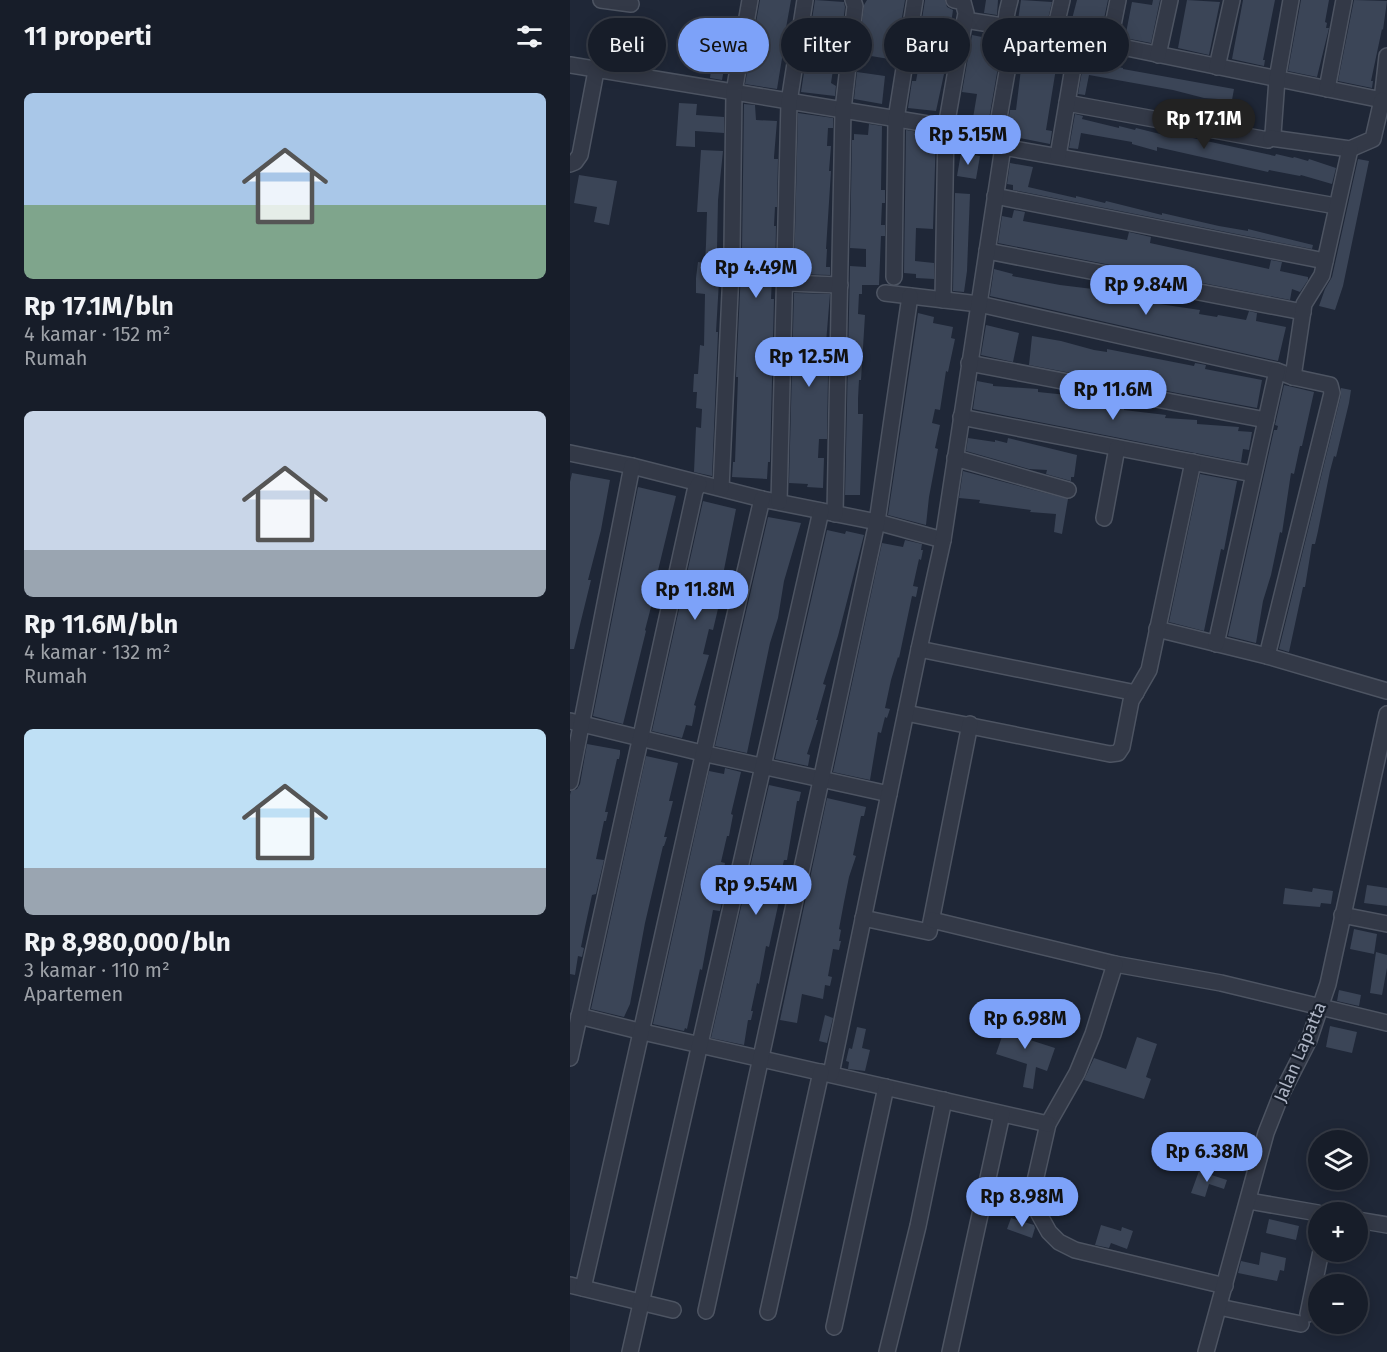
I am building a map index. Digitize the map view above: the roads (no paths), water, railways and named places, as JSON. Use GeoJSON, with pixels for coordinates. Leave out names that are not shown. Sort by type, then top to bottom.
{"type":"FeatureCollection","features":[{"type":"Feature","properties":{"kind":"street"},"geometry":{"type":"LineString","coordinates":[[601,0],[631,4]]}},
{"type":"Feature","properties":{"kind":"street"},"geometry":{"type":"LineString","coordinates":[[721,488],[732,249],[734,92],[750,0]]}},
{"type":"Feature","properties":{"kind":"street"},"geometry":{"type":"LineString","coordinates":[[779,502],[789,102],[805,0]]}},
{"type":"Feature","properties":{"kind":"street"},"geometry":{"type":"LineString","coordinates":[[630,1352],[763,766],[828,513],[840,285],[843,110],[855,6],[853,0]]}},
{"type":"Feature","properties":{"kind":"street"},"geometry":{"type":"LineString","coordinates":[[894,277],[896,119],[915,0]]}},
{"type":"Feature","properties":{"kind":"street"},"geometry":{"type":"LineString","coordinates":[[954,0],[965,4],[965,18]]}},
{"type":"Feature","properties":{"kind":"street"},"geometry":{"type":"LineString","coordinates":[[1007,18],[1010,0]]}},
{"type":"Feature","properties":{"kind":"street"},"geometry":{"type":"LineString","coordinates":[[1058,18],[1062,0]]}},
{"type":"Feature","properties":{"kind":"street"},"geometry":{"type":"LineString","coordinates":[[1114,18],[1118,0]]}},
{"type":"Feature","properties":{"kind":"street"},"geometry":{"type":"LineString","coordinates":[[1158,55],[1170,0]]}},
{"type":"Feature","properties":{"kind":"street"},"geometry":{"type":"LineString","coordinates":[[1217,66],[1232,0]]}},
{"type":"Feature","properties":{"kind":"street"},"geometry":{"type":"LineString","coordinates":[[1271,138],[1277,79],[1291,0]]}},
{"type":"Feature","properties":{"kind":"street"},"geometry":{"type":"LineString","coordinates":[[1327,89],[1344,0]]}},
{"type":"Feature","properties":{"kind":"street"},"geometry":{"type":"LineString","coordinates":[[1129,49],[1382,100]]}},
{"type":"Feature","properties":{"kind":"street"},"geometry":{"type":"LineString","coordinates":[[1067,104],[1264,140],[1271,138],[1350,149],[1373,139],[1382,100],[1387,56]]}},
{"type":"Feature","properties":{"kind":"street"},"geometry":{"type":"LineString","coordinates":[[570,65],[588,68]]}},
{"type":"Feature","properties":{"kind":"street"},"geometry":{"type":"LineString","coordinates":[[570,164],[575,162],[580,155],[596,72]]}},
{"type":"Feature","properties":{"kind":"street"},"geometry":{"type":"LineString","coordinates":[[609,72],[946,127],[997,129]]}},
{"type":"Feature","properties":{"kind":"street"},"geometry":{"type":"LineString","coordinates":[[943,300],[946,127],[956,72]]}},
{"type":"Feature","properties":{"kind":"street"},"geometry":{"type":"LineString","coordinates":[[768,1312],[863,918],[943,540],[1003,147],[997,129],[1008,72]]}},
{"type":"Feature","properties":{"kind":"street"},"geometry":{"type":"LineString","coordinates":[[1058,156],[1072,72]]}},
{"type":"Feature","properties":{"kind":"street"},"geometry":{"type":"LineString","coordinates":[[1003,147],[1336,206]]}},
{"type":"Feature","properties":{"kind":"street"},"geometry":{"type":"LineString","coordinates":[[1293,377],[1303,312],[1307,300],[1320,282],[1350,149]]}},
{"type":"Feature","properties":{"kind":"street"},"geometry":{"type":"LineString","coordinates":[[995,196],[1325,261]]}},
{"type":"Feature","properties":{"kind":"street"},"geometry":{"type":"LineString","coordinates":[[987,251],[1303,312]]}},
{"type":"Feature","properties":{"kind":"street"},"geometry":{"type":"LineString","coordinates":[[786,283],[840,285]]}},
{"type":"Feature","properties":{"kind":"street"},"geometry":{"type":"LineString","coordinates":[[885,293],[979,304],[1328,384],[1332,393],[1267,656]]}},
{"type":"Feature","properties":{"kind":"street"},"geometry":{"type":"LineString","coordinates":[[706,1311],[877,522],[910,296]]}},
{"type":"Feature","properties":{"kind":"street"},"geometry":{"type":"LineString","coordinates":[[969,363],[1266,420]]}},
{"type":"Feature","properties":{"kind":"street"},"geometry":{"type":"LineString","coordinates":[[1216,644],[1277,371]]}},
{"type":"Feature","properties":{"kind":"street"},"geometry":{"type":"LineString","coordinates":[[961,417],[1253,474]]}},
{"type":"Feature","properties":{"kind":"street"},"geometry":{"type":"LineString","coordinates":[[1104,518],[1118,448]]}},
{"type":"Feature","properties":{"kind":"street"},"geometry":{"type":"LineString","coordinates":[[570,453],[633,466],[762,499],[877,522],[943,540]]}},
{"type":"Feature","properties":{"kind":"street"},"geometry":{"type":"LineString","coordinates":[[955,458],[1068,490]]}},
{"type":"Feature","properties":{"kind":"street"},"geometry":{"type":"LineString","coordinates":[[906,712],[1110,754],[1118,753],[1122,747],[1129,709],[1149,670],[1193,462]]}},
{"type":"Feature","properties":{"kind":"street"},"geometry":{"type":"LineString","coordinates":[[570,782],[576,722],[633,466]]}},
{"type":"Feature","properties":{"kind":"street"},"geometry":{"type":"LineString","coordinates":[[570,1058],[699,484]]}},
{"type":"Feature","properties":{"kind":"street"},"geometry":{"type":"LineString","coordinates":[[673,1310],[576,1287],[643,1032],[702,753],[762,499]]}},
{"type":"Feature","properties":{"kind":"street"},"geometry":{"type":"LineString","coordinates":[[1157,629],[1267,656],[1387,690]]}},
{"type":"Feature","properties":{"kind":"street"},"geometry":{"type":"LineString","coordinates":[[919,649],[1136,693]]}},
{"type":"Feature","properties":{"kind":"street","name":"Jalan Lapatta"},"geometry":{"type":"LineString","coordinates":[[1206,1352],[1266,1133],[1281,1095],[1301,1059],[1335,958],[1342,915],[1387,714]]}},
{"type":"Feature","properties":{"kind":"street"},"geometry":{"type":"LineString","coordinates":[[576,722],[702,753],[889,794]]}},
{"type":"Feature","properties":{"kind":"street"},"geometry":{"type":"LineString","coordinates":[[863,918],[927,933],[932,920],[969,724]]}},
{"type":"Feature","properties":{"kind":"street"},"geometry":{"type":"LineString","coordinates":[[1342,915],[1387,924]]}},
{"type":"Feature","properties":{"kind":"street"},"geometry":{"type":"LineString","coordinates":[[932,920],[1115,964],[1221,983],[1387,1023]]}},
{"type":"Feature","properties":{"kind":"street"},"geometry":{"type":"LineString","coordinates":[[1115,964],[1093,1034],[1077,1072],[1048,1124],[1033,1190],[1039,1217],[1059,1242],[1075,1250],[1225,1286]]}},
{"type":"Feature","properties":{"kind":"street"},"geometry":{"type":"LineString","coordinates":[[579,1016],[1048,1124]]}},
{"type":"Feature","properties":{"kind":"street"},"geometry":{"type":"LineString","coordinates":[[834,1327],[886,1087]]}},
{"type":"Feature","properties":{"kind":"street"},"geometry":{"type":"LineString","coordinates":[[887,1352],[918,1226],[944,1100]]}},
{"type":"Feature","properties":{"kind":"street"},"geometry":{"type":"LineString","coordinates":[[950,1352],[1002,1114]]}},
{"type":"Feature","properties":{"kind":"street"},"geometry":{"type":"LineString","coordinates":[[1249,1201],[1308,1212]]}},
{"type":"Feature","properties":{"kind":"street"},"geometry":{"type":"LineString","coordinates":[[1368,1222],[1387,1225]]}},
{"type":"Feature","properties":{"kind":"street"},"geometry":{"type":"LineString","coordinates":[[1219,1307],[1305,1319],[1318,1262]]}}]}
